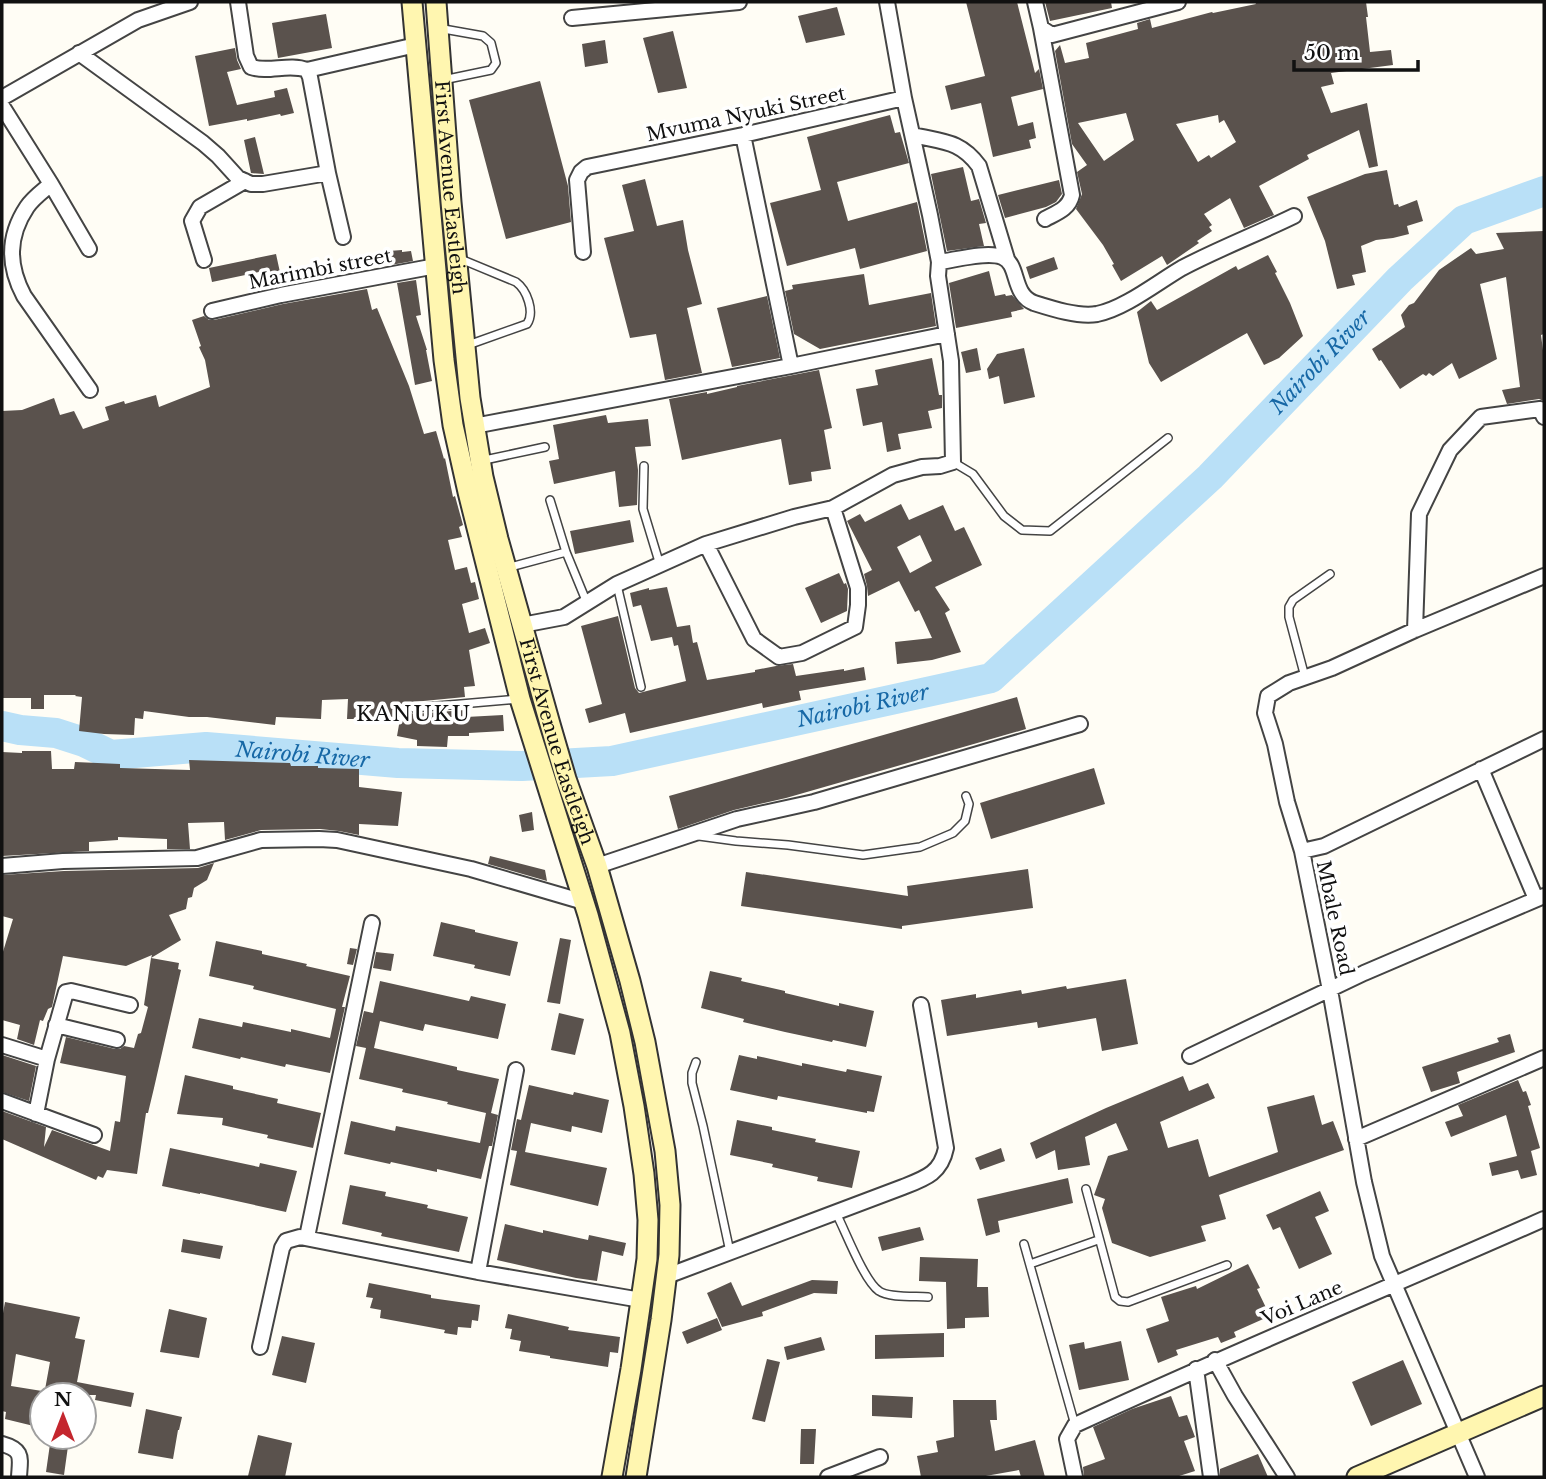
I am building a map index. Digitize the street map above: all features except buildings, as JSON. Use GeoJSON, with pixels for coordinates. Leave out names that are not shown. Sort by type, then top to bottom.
{"type":"FeatureCollection","features":[{"type":"Feature","properties":{"kind":"main road","name":"First Avenue Eastleigh"},"geometry":{"type":"LineString","coordinates":[[412,2],[444,360],[453,425],[520,699],[584,902],[620,1033],[640,1147],[648,1220],[647,1259],[612,1477]]}},
{"type":"Feature","properties":{"kind":"main road","name":"First Avenue Eastleigh"},"geometry":{"type":"LineString","coordinates":[[436,2],[450,202],[480,461],[506,568],[550,724],[597,866],[630,981],[655,1092],[665,1151],[670,1205],[670,1255],[638,1477]]}},
{"type":"Feature","properties":{"kind":"main road"},"geometry":{"type":"LineString","coordinates":[[1357,1477],[1544,1396]]}},
{"type":"Feature","properties":{"kind":"street"},"geometry":{"type":"LineString","coordinates":[[2,98],[138,20],[190,2]]}},
{"type":"Feature","properties":{"kind":"street"},"geometry":{"type":"LineString","coordinates":[[238,2],[247,56],[251,67],[259,69],[300,67],[307,70],[416,45]]}},
{"type":"Feature","properties":{"kind":"street"},"geometry":{"type":"LineString","coordinates":[[572,18],[739,2]]}},
{"type":"Feature","properties":{"kind":"street"},"geometry":{"type":"LineString","coordinates":[[522,625],[564,617],[617,584],[706,544],[833,508],[893,475],[953,461],[951,361],[938,276],[939,262],[904,98],[887,2]]}},
{"type":"Feature","properties":{"kind":"street"},"geometry":{"type":"LineString","coordinates":[[1035,2],[1072,195],[1065,208],[1045,219]]}},
{"type":"Feature","properties":{"kind":"street"},"geometry":{"type":"LineString","coordinates":[[1041,28],[1052,35],[1178,2]]}},
{"type":"Feature","properties":{"kind":"street"},"geometry":{"type":"LineString","coordinates":[[79,53],[219,156],[238,178],[244,181],[263,184],[328,173]]}},
{"type":"Feature","properties":{"kind":"street"},"geometry":{"type":"LineString","coordinates":[[307,70],[343,237]]}},
{"type":"Feature","properties":{"kind":"street","name":"Mvuma Nyuki Street"},"geometry":{"type":"LineString","coordinates":[[583,253],[578,180],[580,172],[587,167],[744,135],[904,98]]}},
{"type":"Feature","properties":{"kind":"street"},"geometry":{"type":"LineString","coordinates":[[2,106],[89,249]]}},
{"type":"Feature","properties":{"kind":"street"},"geometry":{"type":"LineString","coordinates":[[744,135],[792,366]]}},
{"type":"Feature","properties":{"kind":"street"},"geometry":{"type":"LineString","coordinates":[[913,135],[962,148],[975,161],[979,166],[1007,259],[1022,295],[1031,302],[1061,311],[1098,314],[1116,308],[1184,267],[1294,216]]}},
{"type":"Feature","properties":{"kind":"street"},"geometry":{"type":"LineString","coordinates":[[204,260],[192,221],[200,206],[244,181]]}},
{"type":"Feature","properties":{"kind":"street"},"geometry":{"type":"LineString","coordinates":[[51,184],[28,205],[24,213],[11,248],[12,264],[24,296],[90,390]]}},
{"type":"Feature","properties":{"kind":"street"},"geometry":{"type":"LineString","coordinates":[[939,262],[993,255],[1007,259]]}},
{"type":"Feature","properties":{"kind":"street","name":"Marimbi street"},"geometry":{"type":"LineString","coordinates":[[212,311],[436,266]]}},
{"type":"Feature","properties":{"kind":"street"},"geometry":{"type":"LineString","coordinates":[[474,426],[947,334]]}},
{"type":"Feature","properties":{"kind":"street"},"geometry":{"type":"LineString","coordinates":[[1415,630],[1419,514],[1450,450],[1481,417],[1540,409],[1544,416]]}},
{"type":"Feature","properties":{"kind":"street"},"geometry":{"type":"LineString","coordinates":[[706,544],[754,639],[779,657],[802,653],[855,627],[858,588],[833,508]]}},
{"type":"Feature","properties":{"kind":"street","name":"Mbale Road"},"geometry":{"type":"LineString","coordinates":[[1477,1477],[1382,1255],[1364,1182],[1302,851],[1265,713],[1268,696],[1289,684],[1544,576]]}},
{"type":"Feature","properties":{"kind":"street"},"geometry":{"type":"LineString","coordinates":[[597,866],[737,819],[814,803],[1080,724]]}},
{"type":"Feature","properties":{"kind":"street"},"geometry":{"type":"LineString","coordinates":[[1302,851],[1324,846],[1544,738]]}},
{"type":"Feature","properties":{"kind":"street"},"geometry":{"type":"LineString","coordinates":[[1190,1056],[1376,968],[1540,897],[1481,769]]}},
{"type":"Feature","properties":{"kind":"street"},"geometry":{"type":"LineString","coordinates":[[2,866],[63,861],[197,858],[261,840],[319,839],[471,869],[584,902]]}},
{"type":"Feature","properties":{"kind":"street"},"geometry":{"type":"LineString","coordinates":[[307,1237],[372,923]]}},
{"type":"Feature","properties":{"kind":"street"},"geometry":{"type":"LineString","coordinates":[[36,1114],[47,1059],[66,992],[130,1005]]}},
{"type":"Feature","properties":{"kind":"street"},"geometry":{"type":"LineString","coordinates":[[667,1276],[917,1182],[939,1168],[946,1147],[921,1005]]}},
{"type":"Feature","properties":{"kind":"street"},"geometry":{"type":"LineString","coordinates":[[56,1025],[117,1040]]}},
{"type":"Feature","properties":{"kind":"street"},"geometry":{"type":"LineString","coordinates":[[2,1045],[47,1059]]}},
{"type":"Feature","properties":{"kind":"street"},"geometry":{"type":"LineString","coordinates":[[1356,1139],[1544,1058]]}},
{"type":"Feature","properties":{"kind":"street"},"geometry":{"type":"LineString","coordinates":[[478,1272],[516,1070]]}},
{"type":"Feature","properties":{"kind":"street"},"geometry":{"type":"LineString","coordinates":[[2,1101],[94,1135]]}},
{"type":"Feature","properties":{"kind":"street","name":"Voi Lane"},"geometry":{"type":"LineString","coordinates":[[1075,1425],[1215,1360],[1544,1219]]}},
{"type":"Feature","properties":{"kind":"street"},"geometry":{"type":"LineString","coordinates":[[260,1347],[282,1248],[286,1241],[300,1237],[641,1300]]}},
{"type":"Feature","properties":{"kind":"street"},"geometry":{"type":"LineString","coordinates":[[1215,1360],[1287,1477]]}},
{"type":"Feature","properties":{"kind":"street"},"geometry":{"type":"LineString","coordinates":[[1196,1369],[1211,1477]]}},
{"type":"Feature","properties":{"kind":"street"},"geometry":{"type":"LineString","coordinates":[[1075,1425],[1067,1440],[1075,1477]]}},
{"type":"Feature","properties":{"kind":"street"},"geometry":{"type":"LineString","coordinates":[[2,1444],[13,1447],[18,1452],[19,1477]]}},
{"type":"Feature","properties":{"kind":"street"},"geometry":{"type":"LineString","coordinates":[[828,1477],[880,1457]]}},
{"type":"Feature","properties":{"kind":"lane"},"geometry":{"type":"LineString","coordinates":[[438,28],[484,36],[491,43],[496,63],[491,70],[441,80]]}},
{"type":"Feature","properties":{"kind":"lane"},"geometry":{"type":"LineString","coordinates":[[457,257],[522,286],[531,312],[531,319],[527,324],[465,346]]}},
{"type":"Feature","properties":{"kind":"lane"},"geometry":{"type":"LineString","coordinates":[[953,461],[973,474],[1004,516],[1022,530],[1050,531],[1168,438]]}},
{"type":"Feature","properties":{"kind":"lane"},"geometry":{"type":"LineString","coordinates":[[480,461],[545,447]]}},
{"type":"Feature","properties":{"kind":"lane"},"geometry":{"type":"LineString","coordinates":[[644,466],[643,509],[660,565]]}},
{"type":"Feature","properties":{"kind":"lane"},"geometry":{"type":"LineString","coordinates":[[550,500],[566,552],[587,603]]}},
{"type":"Feature","properties":{"kind":"lane"},"geometry":{"type":"LineString","coordinates":[[506,568],[566,552]]}},
{"type":"Feature","properties":{"kind":"lane"},"geometry":{"type":"LineString","coordinates":[[1305,677],[1289,617],[1289,607],[1293,600],[1330,574]]}},
{"type":"Feature","properties":{"kind":"lane"},"geometry":{"type":"LineString","coordinates":[[617,584],[641,687]]}},
{"type":"Feature","properties":{"kind":"lane"},"geometry":{"type":"LineString","coordinates":[[414,708],[520,699]]}},
{"type":"Feature","properties":{"kind":"lane"},"geometry":{"type":"LineString","coordinates":[[692,835],[863,855],[919,847],[953,833],[965,821],[969,804],[966,796]]}},
{"type":"Feature","properties":{"kind":"lane"},"geometry":{"type":"LineString","coordinates":[[696,1062],[692,1083],[730,1252]]}},
{"type":"Feature","properties":{"kind":"lane"},"geometry":{"type":"LineString","coordinates":[[1086,1189],[1115,1297],[1120,1301],[1129,1302],[1227,1265]]}},
{"type":"Feature","properties":{"kind":"lane"},"geometry":{"type":"LineString","coordinates":[[836,1212],[868,1278],[879,1291],[890,1295],[928,1297]]}},
{"type":"Feature","properties":{"kind":"lane"},"geometry":{"type":"LineString","coordinates":[[1030,1264],[1098,1240]]}},
{"type":"Feature","properties":{"kind":"lane"},"geometry":{"type":"LineString","coordinates":[[1024,1244],[1075,1425]]}},
{"type":"Feature","properties":{"kind":"waterway","name":"Nairobi River"},"geometry":{"type":"LineString","coordinates":[[2,726],[56,733],[111,755],[206,747],[398,763],[522,766],[612,761],[991,678],[1210,477],[1400,279],[1464,220],[1544,191]]}},
{"type":"Feature","properties":{"kind":"district","name":"KANUKU"},"geometry":{"type":"Point","coordinates":[414,714]}}]}
